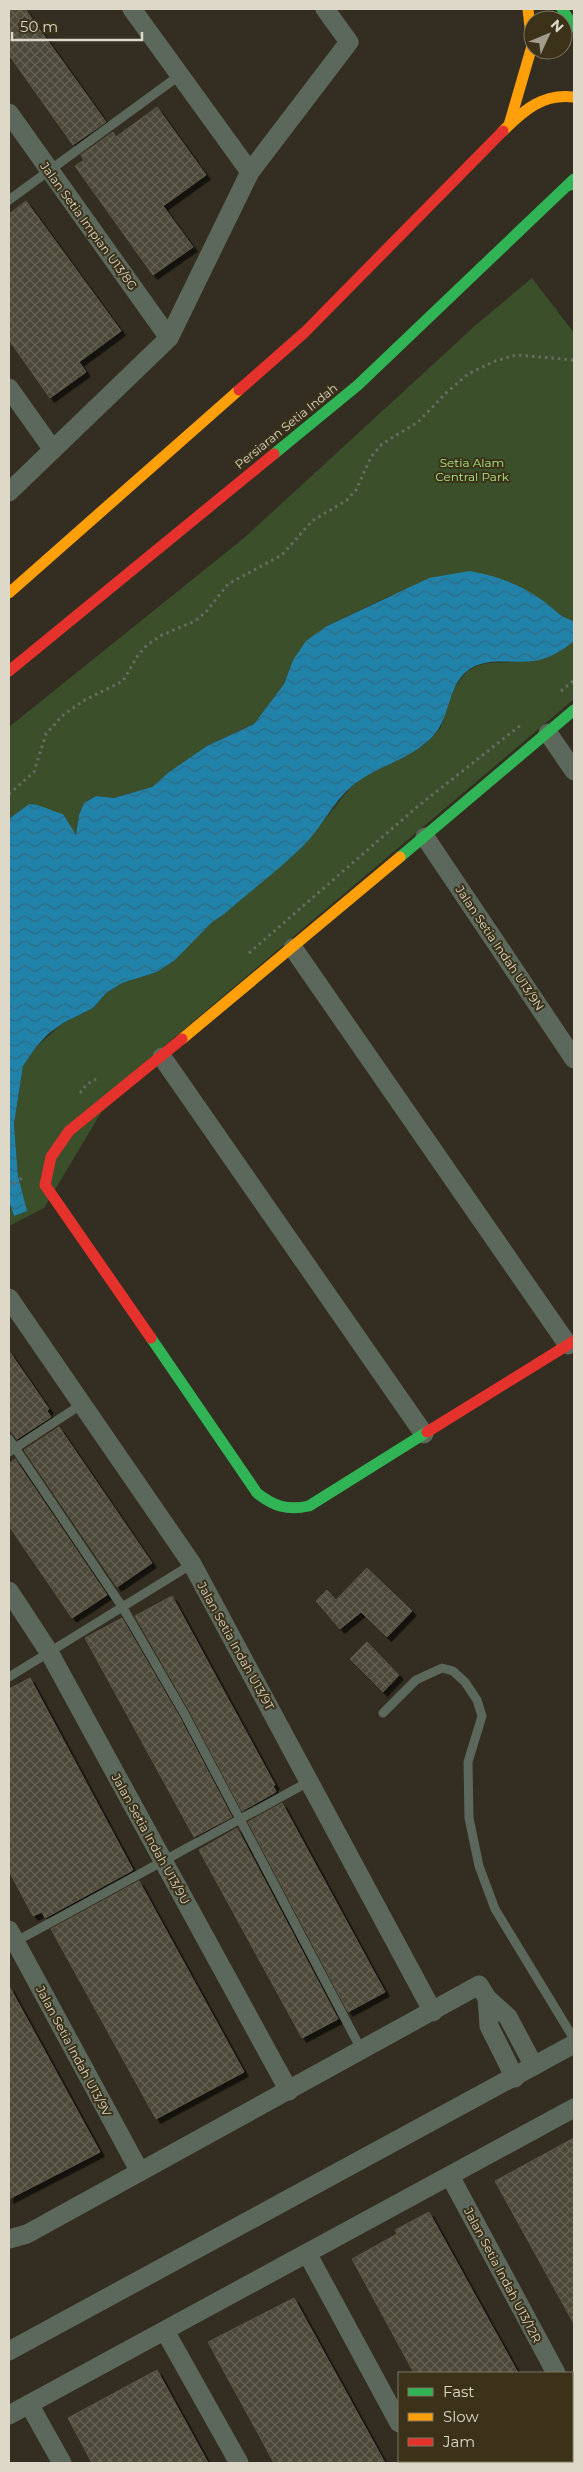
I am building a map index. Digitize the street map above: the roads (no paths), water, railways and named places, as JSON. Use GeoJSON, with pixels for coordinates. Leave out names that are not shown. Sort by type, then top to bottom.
{"type":"FeatureCollection","features":[{"type":"Feature","properties":{"kind":"main road"},"geometry":{"type":"LineString","coordinates":[[509,125],[532,46],[528,9]]}},
{"type":"Feature","properties":{"kind":"main road"},"geometry":{"type":"LineString","coordinates":[[562,9],[574,27]]}},
{"type":"Feature","properties":{"kind":"main road"},"geometry":{"type":"LineString","coordinates":[[9,593],[305,332],[509,125],[534,103],[548,96],[574,97]]}},
{"type":"Feature","properties":{"kind":"main road","name":"Persiaran Setia Indah"},"geometry":{"type":"LineString","coordinates":[[9,670],[358,385],[572,183]]}},
{"type":"Feature","properties":{"kind":"main road"},"geometry":{"type":"LineString","coordinates":[[571,1343],[309,1506],[291,1510],[272,1505],[257,1493],[45,1185],[51,1157],[69,1131],[294,948],[574,710]]}},
{"type":"Feature","properties":{"kind":"street"},"geometry":{"type":"LineString","coordinates":[[132,9],[250,172]]}},
{"type":"Feature","properties":{"kind":"street"},"geometry":{"type":"LineString","coordinates":[[9,492],[169,338],[250,172],[349,42],[325,9]]}},
{"type":"Feature","properties":{"kind":"street","name":"Jalan Setia Impian U13/8G"},"geometry":{"type":"LineString","coordinates":[[9,113],[169,338]]}},
{"type":"Feature","properties":{"kind":"street"},"geometry":{"type":"LineString","coordinates":[[9,388],[53,450]]}},
{"type":"Feature","properties":{"kind":"street"},"geometry":{"type":"LineString","coordinates":[[548,733],[574,771]]}},
{"type":"Feature","properties":{"kind":"street","name":"Jalan Setia Indah U13/9N"},"geometry":{"type":"LineString","coordinates":[[425,837],[574,1059]]}},
{"type":"Feature","properties":{"kind":"street"},"geometry":{"type":"LineString","coordinates":[[294,948],[571,1343]]}},
{"type":"Feature","properties":{"kind":"street"},"geometry":{"type":"LineString","coordinates":[[162,1057],[424,1434]]}},
{"type":"Feature","properties":{"kind":"street","name":"Jalan Setia Indah U13/9T"},"geometry":{"type":"LineString","coordinates":[[9,1298],[192,1564],[434,2012]]}},
{"type":"Feature","properties":{"kind":"street","name":"Jalan Setia Indah U13/9U"},"geometry":{"type":"LineString","coordinates":[[9,1591],[49,1652],[289,2091]]}},
{"type":"Feature","properties":{"kind":"street","name":"Jalan Setia Indah U13/9V"},"geometry":{"type":"LineString","coordinates":[[11,1939],[140,2172]]}},
{"type":"Feature","properties":{"kind":"street"},"geometry":{"type":"LineString","coordinates":[[9,2239],[26,2234],[434,2012],[479,1985],[487,1998],[508,2018],[534,2066]]}},
{"type":"Feature","properties":{"kind":"street"},"geometry":{"type":"LineString","coordinates":[[487,1998],[489,2026],[515,2078]]}},
{"type":"Feature","properties":{"kind":"street"},"geometry":{"type":"LineString","coordinates":[[9,2351],[515,2078],[574,2044]]}},
{"type":"Feature","properties":{"kind":"street"},"geometry":{"type":"LineString","coordinates":[[9,2415],[574,2108]]}},
{"type":"Feature","properties":{"kind":"street","name":"Jalan Setia Indah U13/12R"},"geometry":{"type":"LineString","coordinates":[[450,2176],[555,2372]]}},
{"type":"Feature","properties":{"kind":"street"},"geometry":{"type":"LineString","coordinates":[[307,2253],[398,2421]]}},
{"type":"Feature","properties":{"kind":"street"},"geometry":{"type":"LineString","coordinates":[[165,2330],[239,2463]]}},
{"type":"Feature","properties":{"kind":"street"},"geometry":{"type":"LineString","coordinates":[[29,2404],[62,2463]]}},
{"type":"Feature","properties":{"kind":"lane"},"geometry":{"type":"LineString","coordinates":[[9,200],[180,75]]}},
{"type":"Feature","properties":{"kind":"lane"},"geometry":{"type":"LineString","coordinates":[[12,1450],[82,1404]]}},
{"type":"Feature","properties":{"kind":"lane"},"geometry":{"type":"LineString","coordinates":[[9,1439],[12,1450],[123,1608],[185,1714],[362,2051]]}},
{"type":"Feature","properties":{"kind":"lane"},"geometry":{"type":"LineString","coordinates":[[9,1677],[192,1564]]}},
{"type":"Feature","properties":{"kind":"lane"},"geometry":{"type":"LineString","coordinates":[[383,1713],[416,1680],[442,1668],[453,1671],[465,1682],[477,1700],[482,1716],[468,1762],[469,1818],[479,1866],[495,1909],[574,2039]]}},
{"type":"Feature","properties":{"kind":"lane"},"geometry":{"type":"LineString","coordinates":[[11,1939],[163,1861],[310,1781]]}},
{"type":"Feature","properties":{"kind":"water"},"geometry":{"type":"Polygon","coordinates":[[[470,571],[499,578],[534,594],[561,615],[574,621],[574,641],[555,654],[539,660],[490,662],[474,666],[467,671],[455,686],[443,721],[432,737],[414,752],[361,779],[352,786],[304,845],[275,872],[211,923],[175,960],[157,972],[122,983],[106,993],[93,1008],[63,1023],[48,1034],[23,1066],[14,1124],[18,1176],[27,1211],[14,1216],[9,1201],[9,819],[29,804],[38,806],[63,814],[76,835],[79,815],[84,803],[96,796],[114,798],[152,787],[169,772],[207,746],[254,724],[284,684],[293,660],[306,641],[325,627],[429,578],[470,571]]]}},
{"type":"Feature","properties":{"kind":"park label","name":"Setia Alam Central Park"},"geometry":{"type":"Point","coordinates":[472,469]}}]}
